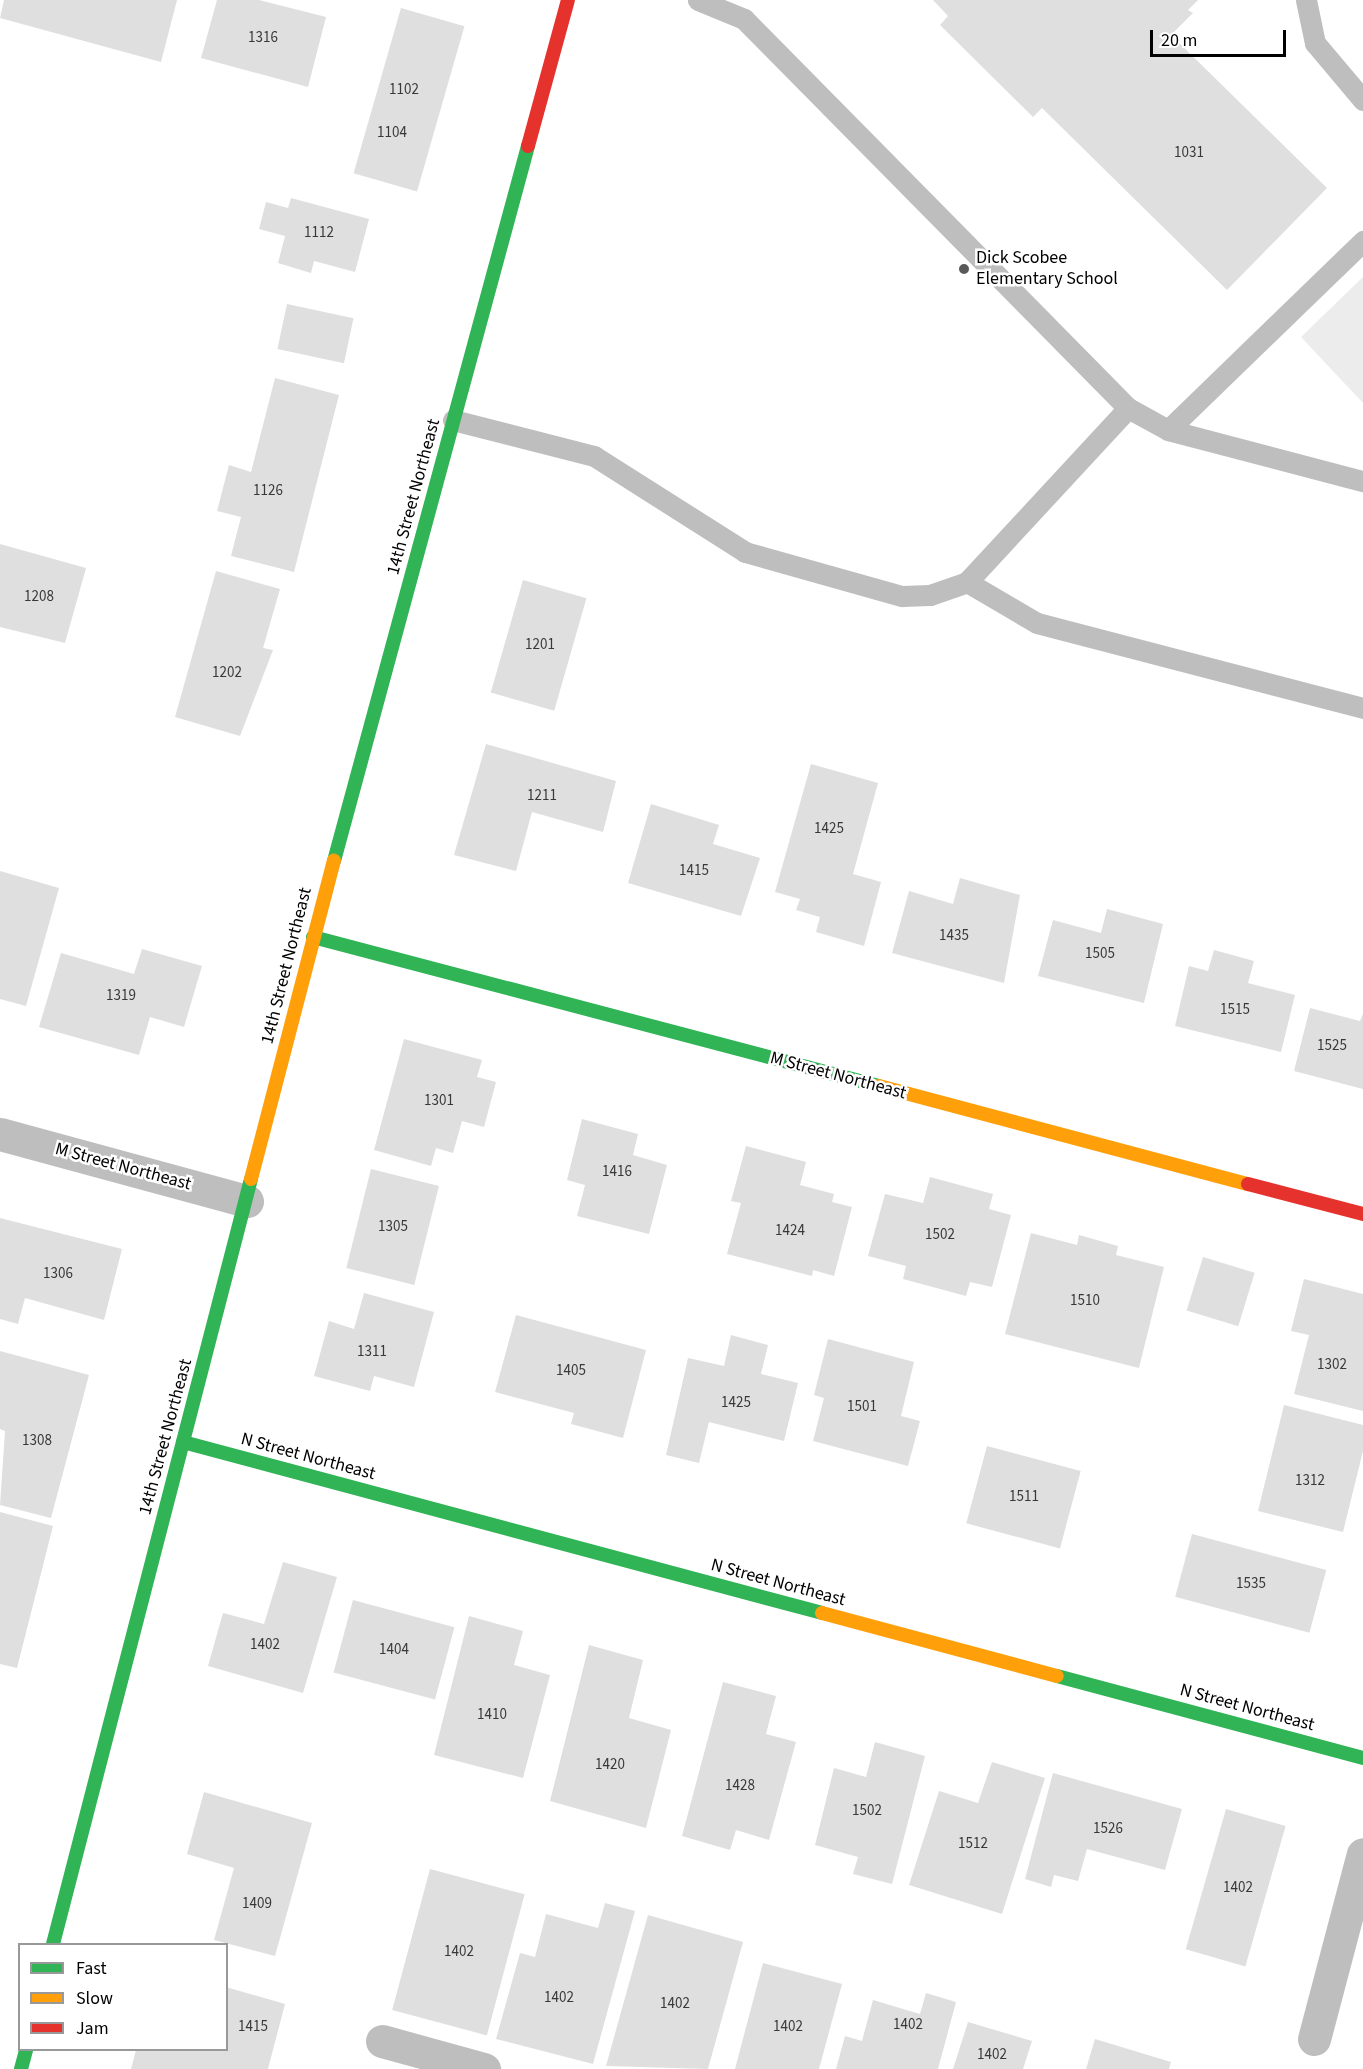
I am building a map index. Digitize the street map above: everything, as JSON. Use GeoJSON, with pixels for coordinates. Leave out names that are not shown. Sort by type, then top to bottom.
{"type":"FeatureCollection","features":[{"type":"Feature","properties":{"kind":"street","name":"14th Street Northeast"},"geometry":{"type":"LineString","coordinates":[[53,1943],[247,1201],[313,937],[568,0]]}},
{"type":"Feature","properties":{"kind":"street","name":"M Street Northeast"},"geometry":{"type":"LineString","coordinates":[[313,937],[1363,1214]]}},
{"type":"Feature","properties":{"kind":"street","name":"M Street Northeast"},"geometry":{"type":"LineString","coordinates":[[0,1134],[247,1201]]}},
{"type":"Feature","properties":{"kind":"street","name":"N Street Northeast"},"geometry":{"type":"LineString","coordinates":[[183,1442],[1363,1758]]}},
{"type":"Feature","properties":{"kind":"street"},"geometry":{"type":"LineString","coordinates":[[1314,2038],[1363,1854]]}},
{"type":"Feature","properties":{"kind":"street"},"geometry":{"type":"LineString","coordinates":[[382,2041],[484,2069]]}},
{"type":"Feature","properties":{"kind":"street"},"geometry":{"type":"LineString","coordinates":[[21,2069],[26,2051]]}},
{"type":"Feature","properties":{"kind":"lane"},"geometry":{"type":"LineString","coordinates":[[698,0],[744,19],[1128,408],[1168,430],[1363,481]]}},
{"type":"Feature","properties":{"kind":"lane"},"geometry":{"type":"LineString","coordinates":[[1306,0],[1315,44],[1363,100]]}},
{"type":"Feature","properties":{"kind":"lane"},"geometry":{"type":"LineString","coordinates":[[1168,430],[1363,241]]}},
{"type":"Feature","properties":{"kind":"lane"},"geometry":{"type":"LineString","coordinates":[[453,420],[594,456],[745,552],[902,596],[930,595],[967,582],[1128,408]]}},
{"type":"Feature","properties":{"kind":"lane"},"geometry":{"type":"LineString","coordinates":[[967,582],[1037,623],[1363,708]]}},
{"type":"Feature","properties":{"kind":"shaded area"},"geometry":{"type":"Polygon","coordinates":[[[1363,277],[1363,403],[1301,337],[1363,277]]]}},
{"type":"Feature","properties":{"kind":"building"},"geometry":{"type":"Polygon","coordinates":[[[4,0],[177,0],[161,62],[0,18],[4,0]]]}},
{"type":"Feature","properties":{"kind":"building"},"geometry":{"type":"Polygon","coordinates":[[[217,0],[259,0],[326,17],[308,87],[201,58],[217,0]]]}},
{"type":"Feature","properties":{"kind":"building"},"geometry":{"type":"Polygon","coordinates":[[[933,0],[1198,0],[1188,10],[1193,13],[1171,35],[1327,188],[1227,290],[1042,108],[1033,117],[940,25],[948,16],[933,0]]]}},
{"type":"Feature","properties":{"kind":"building"},"geometry":{"type":"Polygon","coordinates":[[[401,8],[464,26],[417,192],[354,173],[401,8]]]}},
{"type":"Feature","properties":{"kind":"building"},"geometry":{"type":"Polygon","coordinates":[[[291,198],[369,219],[355,272],[314,261],[311,273],[278,263],[285,236],[259,229],[266,202],[288,208],[291,198]]]}},
{"type":"Feature","properties":{"kind":"building"},"geometry":{"type":"Polygon","coordinates":[[[287,304],[354,318],[344,363],[277,349],[287,304]]]}},
{"type":"Feature","properties":{"kind":"building"},"geometry":{"type":"Polygon","coordinates":[[[275,378],[339,395],[294,572],[231,556],[241,517],[217,511],[229,465],[251,472],[275,378]]]}},
{"type":"Feature","properties":{"kind":"building"},"geometry":{"type":"Polygon","coordinates":[[[0,544],[86,568],[65,643],[0,627],[0,544]]]}},
{"type":"Feature","properties":{"kind":"building"},"geometry":{"type":"Polygon","coordinates":[[[216,571],[280,589],[263,648],[273,650],[240,736],[175,717],[216,571]]]}},
{"type":"Feature","properties":{"kind":"building"},"geometry":{"type":"Polygon","coordinates":[[[523,580],[586,598],[554,711],[491,692],[523,580]]]}},
{"type":"Feature","properties":{"kind":"building"},"geometry":{"type":"Polygon","coordinates":[[[486,744],[616,781],[603,832],[532,812],[516,871],[454,855],[486,744]]]}},
{"type":"Feature","properties":{"kind":"building"},"geometry":{"type":"Polygon","coordinates":[[[811,764],[878,783],[853,874],[881,882],[864,946],[816,932],[820,917],[796,910],[800,899],[775,892],[811,764]]]}},
{"type":"Feature","properties":{"kind":"building"},"geometry":{"type":"Polygon","coordinates":[[[651,804],[719,825],[713,844],[760,858],[741,916],[628,883],[651,804]]]}},
{"type":"Feature","properties":{"kind":"building"},"geometry":{"type":"Polygon","coordinates":[[[0,871],[59,888],[26,1006],[0,999],[0,871]]]}},
{"type":"Feature","properties":{"kind":"building"},"geometry":{"type":"Polygon","coordinates":[[[960,878],[1020,895],[1004,983],[892,953],[909,891],[953,904],[960,878]]]}},
{"type":"Feature","properties":{"kind":"building"},"geometry":{"type":"Polygon","coordinates":[[[1107,909],[1163,924],[1144,1003],[1038,976],[1053,920],[1101,933],[1107,909]]]}},
{"type":"Feature","properties":{"kind":"building"},"geometry":{"type":"Polygon","coordinates":[[[142,949],[202,966],[184,1027],[150,1017],[139,1055],[39,1027],[61,953],[134,974],[142,949]]]}},
{"type":"Feature","properties":{"kind":"building"},"geometry":{"type":"Polygon","coordinates":[[[1214,950],[1254,961],[1248,983],[1295,995],[1281,1052],[1175,1026],[1189,966],[1208,971],[1214,950]]]}},
{"type":"Feature","properties":{"kind":"building"},"geometry":{"type":"Polygon","coordinates":[[[1310,1008],[1360,1021],[1363,1014],[1363,1089],[1294,1071],[1310,1008]]]}},
{"type":"Feature","properties":{"kind":"building"},"geometry":{"type":"Polygon","coordinates":[[[404,1039],[482,1060],[477,1077],[496,1082],[484,1127],[462,1121],[453,1153],[436,1148],[431,1166],[374,1150],[404,1039]]]}},
{"type":"Feature","properties":{"kind":"building"},"geometry":{"type":"Polygon","coordinates":[[[582,1119],[638,1134],[633,1155],[667,1165],[649,1234],[577,1216],[585,1185],[567,1180],[582,1119]]]}},
{"type":"Feature","properties":{"kind":"building"},"geometry":{"type":"Polygon","coordinates":[[[746,1146],[806,1162],[800,1185],[834,1194],[832,1202],[852,1207],[834,1276],[813,1270],[812,1276],[727,1254],[741,1203],[731,1201],[746,1146]]]}},
{"type":"Feature","properties":{"kind":"building"},"geometry":{"type":"Polygon","coordinates":[[[371,1169],[439,1186],[414,1285],[346,1268],[371,1169]]]}},
{"type":"Feature","properties":{"kind":"building"},"geometry":{"type":"Polygon","coordinates":[[[930,1177],[993,1194],[989,1209],[1011,1215],[992,1287],[970,1282],[966,1296],[903,1279],[906,1266],[868,1256],[885,1194],[923,1203],[930,1177]]]}},
{"type":"Feature","properties":{"kind":"building"},"geometry":{"type":"Polygon","coordinates":[[[0,1218],[122,1249],[104,1320],[25,1298],[18,1324],[0,1319],[0,1218]]]}},
{"type":"Feature","properties":{"kind":"building"},"geometry":{"type":"Polygon","coordinates":[[[1031,1233],[1077,1245],[1079,1235],[1118,1246],[1116,1255],[1164,1267],[1139,1368],[1005,1334],[1031,1233]]]}},
{"type":"Feature","properties":{"kind":"building"},"geometry":{"type":"Polygon","coordinates":[[[1203,1257],[1255,1273],[1238,1326],[1187,1311],[1203,1257]]]}},
{"type":"Feature","properties":{"kind":"building"},"geometry":{"type":"Polygon","coordinates":[[[1304,1279],[1363,1294],[1363,1411],[1294,1394],[1309,1335],[1291,1331],[1304,1279]]]}},
{"type":"Feature","properties":{"kind":"building"},"geometry":{"type":"Polygon","coordinates":[[[364,1293],[434,1312],[414,1387],[374,1376],[370,1391],[314,1376],[329,1321],[354,1329],[364,1293]]]}},
{"type":"Feature","properties":{"kind":"building"},"geometry":{"type":"Polygon","coordinates":[[[516,1315],[646,1350],[623,1438],[571,1424],[574,1413],[495,1392],[516,1315]]]}},
{"type":"Feature","properties":{"kind":"building"},"geometry":{"type":"Polygon","coordinates":[[[731,1335],[768,1345],[761,1374],[798,1383],[784,1441],[709,1422],[699,1463],[666,1455],[688,1358],[724,1366],[731,1335]]]}},
{"type":"Feature","properties":{"kind":"building"},"geometry":{"type":"Polygon","coordinates":[[[828,1339],[914,1362],[901,1416],[920,1421],[908,1466],[813,1441],[824,1398],[814,1395],[828,1339]]]}},
{"type":"Feature","properties":{"kind":"building"},"geometry":{"type":"Polygon","coordinates":[[[0,1351],[89,1375],[51,1518],[0,1505],[5,1431],[0,1429],[0,1351]]]}},
{"type":"Feature","properties":{"kind":"building"},"geometry":{"type":"Polygon","coordinates":[[[1284,1405],[1363,1425],[1363,1451],[1343,1532],[1258,1511],[1284,1405]]]}},
{"type":"Feature","properties":{"kind":"building"},"geometry":{"type":"Polygon","coordinates":[[[987,1446],[1081,1471],[1060,1548],[966,1523],[987,1446]]]}},
{"type":"Feature","properties":{"kind":"building"},"geometry":{"type":"Polygon","coordinates":[[[0,1512],[53,1526],[17,1668],[0,1664],[0,1512]]]}},
{"type":"Feature","properties":{"kind":"building"},"geometry":{"type":"Polygon","coordinates":[[[1192,1534],[1326,1570],[1309,1633],[1175,1597],[1192,1534]]]}},
{"type":"Feature","properties":{"kind":"building"},"geometry":{"type":"Polygon","coordinates":[[[283,1562],[337,1577],[303,1693],[208,1666],[223,1613],[264,1624],[283,1562]]]}},
{"type":"Feature","properties":{"kind":"building"},"geometry":{"type":"Polygon","coordinates":[[[353,1600],[454,1627],[435,1700],[334,1672],[353,1600]]]}},
{"type":"Feature","properties":{"kind":"building"},"geometry":{"type":"Polygon","coordinates":[[[469,1616],[523,1631],[514,1665],[550,1675],[523,1778],[434,1755],[469,1616]]]}},
{"type":"Feature","properties":{"kind":"building"},"geometry":{"type":"Polygon","coordinates":[[[589,1645],[643,1660],[629,1718],[671,1730],[646,1828],[550,1801],[589,1645]]]}},
{"type":"Feature","properties":{"kind":"building"},"geometry":{"type":"Polygon","coordinates":[[[723,1682],[776,1696],[766,1734],[796,1742],[769,1840],[736,1830],[730,1850],[682,1836],[723,1682]]]}},
{"type":"Feature","properties":{"kind":"building"},"geometry":{"type":"Polygon","coordinates":[[[875,1742],[925,1756],[892,1884],[853,1874],[858,1857],[815,1845],[834,1768],[866,1777],[875,1742]]]}},
{"type":"Feature","properties":{"kind":"building"},"geometry":{"type":"Polygon","coordinates":[[[992,1762],[1045,1778],[1002,1914],[909,1885],[939,1791],[978,1803],[992,1762]]]}},
{"type":"Feature","properties":{"kind":"building"},"geometry":{"type":"Polygon","coordinates":[[[1053,1773],[1182,1809],[1165,1870],[1087,1849],[1078,1881],[1054,1875],[1051,1887],[1025,1879],[1053,1773]]]}},
{"type":"Feature","properties":{"kind":"building"},"geometry":{"type":"Polygon","coordinates":[[[204,1792],[312,1823],[275,1956],[214,1940],[234,1868],[187,1854],[204,1792]]]}},
{"type":"Feature","properties":{"kind":"building"},"geometry":{"type":"Polygon","coordinates":[[[1226,1809],[1286,1826],[1245,1966],[1186,1949],[1226,1809]]]}},
{"type":"Feature","properties":{"kind":"building"},"geometry":{"type":"Polygon","coordinates":[[[430,1869],[525,1894],[487,2035],[392,2010],[430,1869]]]}},
{"type":"Feature","properties":{"kind":"building"},"geometry":{"type":"Polygon","coordinates":[[[605,1903],[635,1911],[593,2064],[496,2039],[520,1953],[535,1957],[546,1914],[598,1928],[605,1903]]]}},
{"type":"Feature","properties":{"kind":"building"},"geometry":{"type":"Polygon","coordinates":[[[648,1915],[743,1942],[708,2069],[606,2066],[648,1915]]]}},
{"type":"Feature","properties":{"kind":"building"},"geometry":{"type":"Polygon","coordinates":[[[763,1963],[842,1984],[819,2069],[735,2069],[763,1963]]]}},
{"type":"Feature","properties":{"kind":"building"},"geometry":{"type":"Polygon","coordinates":[[[228,1988],[285,2004],[268,2069],[131,2069],[136,2051],[228,2051],[228,1988]]]}},
{"type":"Feature","properties":{"kind":"building"},"geometry":{"type":"Polygon","coordinates":[[[926,1993],[956,2002],[938,2069],[836,2069],[845,2036],[862,2041],[873,2000],[920,2014],[926,1993]]]}},
{"type":"Feature","properties":{"kind":"building"},"geometry":{"type":"Polygon","coordinates":[[[968,2022],[1032,2041],[1023,2069],[953,2069],[968,2022]]]}},
{"type":"Feature","properties":{"kind":"building"},"geometry":{"type":"Polygon","coordinates":[[[1095,2039],[1171,2062],[1169,2069],[1086,2069],[1095,2039]]]}},
{"type":"Feature","properties":{"kind":"traffic: fast"},"geometry":{"type":"LineString","coordinates":[[334,861],[528,146]]}},
{"type":"Feature","properties":{"kind":"traffic: fast"},"geometry":{"type":"LineString","coordinates":[[313,937],[879,1086]]}},
{"type":"Feature","properties":{"kind":"traffic: fast"},"geometry":{"type":"LineString","coordinates":[[53,1943],[251,1179]]}},
{"type":"Feature","properties":{"kind":"traffic: fast"},"geometry":{"type":"LineString","coordinates":[[183,1442],[822,1613]]}},
{"type":"Feature","properties":{"kind":"traffic: fast"},"geometry":{"type":"LineString","coordinates":[[1057,1676],[1363,1758]]}},
{"type":"Feature","properties":{"kind":"traffic: fast"},"geometry":{"type":"LineString","coordinates":[[21,2069],[26,2051]]}},
{"type":"Feature","properties":{"kind":"traffic: slow"},"geometry":{"type":"LineString","coordinates":[[251,1179],[334,861]]}},
{"type":"Feature","properties":{"kind":"traffic: slow"},"geometry":{"type":"LineString","coordinates":[[879,1086],[1248,1184]]}},
{"type":"Feature","properties":{"kind":"traffic: slow"},"geometry":{"type":"LineString","coordinates":[[822,1613],[1057,1676]]}},
{"type":"Feature","properties":{"kind":"traffic: jam"},"geometry":{"type":"LineString","coordinates":[[528,146],[568,0]]}},
{"type":"Feature","properties":{"kind":"traffic: jam"},"geometry":{"type":"LineString","coordinates":[[1248,1184],[1363,1214]]}},
{"type":"Feature","properties":{"kind":"place","name":"Dick Scobee Elementary School"},"geometry":{"type":"Point","coordinates":[964,269]}}]}
